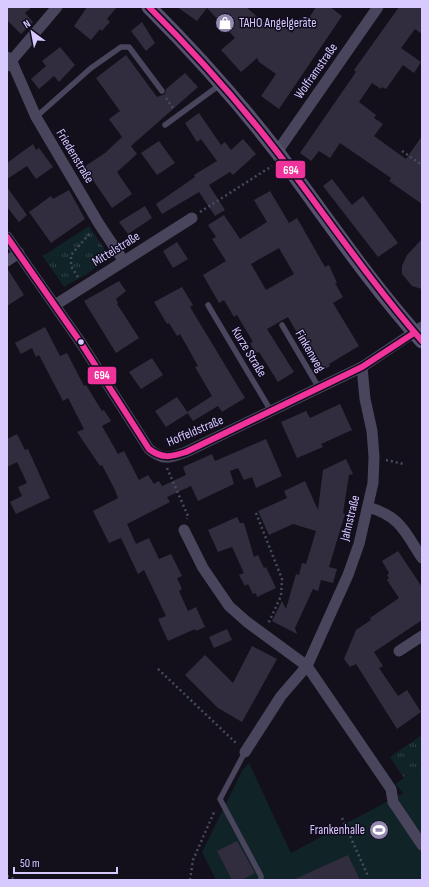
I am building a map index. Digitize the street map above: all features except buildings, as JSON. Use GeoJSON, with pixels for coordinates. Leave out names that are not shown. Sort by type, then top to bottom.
{"type":"FeatureCollection","features":[{"type":"Feature","properties":{"kind":"main road"},"geometry":{"type":"LineString","coordinates":[[156,9],[221,84],[280,156],[386,300],[419,334]]}},
{"type":"Feature","properties":{"kind":"street"},"geometry":{"type":"LineString","coordinates":[[9,62],[57,7]]}},
{"type":"Feature","properties":{"kind":"street","name":"Wolframstraße"},"geometry":{"type":"LineString","coordinates":[[280,156],[378,7]]}},
{"type":"Feature","properties":{"kind":"street","name":"Friedenstraße"},"geometry":{"type":"LineString","coordinates":[[9,62],[36,117],[99,224],[123,260]]}},
{"type":"Feature","properties":{"kind":"street","name":"Mittelstraße"},"geometry":{"type":"LineString","coordinates":[[55,305],[123,260],[192,218]]}},
{"type":"Feature","properties":{"kind":"street","name":"Hoffeldstraße"},"geometry":{"type":"LineString","coordinates":[[7,237],[55,305],[149,449],[157,456],[164,458],[186,452],[319,388],[362,367],[419,334]]}},
{"type":"Feature","properties":{"kind":"street"},"geometry":{"type":"LineString","coordinates":[[7,261],[19,253]]}},
{"type":"Feature","properties":{"kind":"street","name":"Jahnstraße"},"geometry":{"type":"LineString","coordinates":[[245,752],[281,696],[307,666],[348,575],[368,507],[373,483],[374,457],[372,431],[365,399],[362,367]]}},
{"type":"Feature","properties":{"kind":"street"},"geometry":{"type":"LineString","coordinates":[[368,507],[383,511],[393,518],[400,525],[422,558]]}},
{"type":"Feature","properties":{"kind":"street"},"geometry":{"type":"LineString","coordinates":[[184,530],[203,568],[229,606],[263,634],[307,666],[391,789],[393,802],[422,845]]}},
{"type":"Feature","properties":{"kind":"street"},"geometry":{"type":"LineString","coordinates":[[399,651],[422,636]]}},
{"type":"Feature","properties":{"kind":"lane"},"geometry":{"type":"LineString","coordinates":[[36,117],[91,68],[121,47],[129,47],[162,91]]}},
{"type":"Feature","properties":{"kind":"lane"},"geometry":{"type":"LineString","coordinates":[[165,125],[221,84]]}},
{"type":"Feature","properties":{"kind":"lane","name":"Kurze Straße"},"geometry":{"type":"LineString","coordinates":[[208,305],[271,411]]}},
{"type":"Feature","properties":{"kind":"lane","name":"Finkenweg"},"geometry":{"type":"LineString","coordinates":[[282,325],[319,388]]}},
{"type":"Feature","properties":{"kind":"lane","name":"Jahnstraße"},"geometry":{"type":"LineString","coordinates":[[220,799],[245,752]]}},
{"type":"Feature","properties":{"kind":"lane"},"geometry":{"type":"LineString","coordinates":[[220,799],[261,876],[261,880]]}},
{"type":"Feature","properties":{"kind":"path"},"geometry":{"type":"LineString","coordinates":[[162,91],[178,115]]}},
{"type":"Feature","properties":{"kind":"path"},"geometry":{"type":"LineString","coordinates":[[402,151],[422,165]]}},
{"type":"Feature","properties":{"kind":"path"},"geometry":{"type":"LineString","coordinates":[[192,218],[280,156]]}},
{"type":"Feature","properties":{"kind":"path"},"geometry":{"type":"LineString","coordinates":[[84,286],[71,266],[71,255],[99,224]]}},
{"type":"Feature","properties":{"kind":"path"},"geometry":{"type":"LineString","coordinates":[[374,457],[404,464]]}},
{"type":"Feature","properties":{"kind":"path"},"geometry":{"type":"LineString","coordinates":[[164,458],[168,471],[188,516],[184,530]]}},
{"type":"Feature","properties":{"kind":"path"},"geometry":{"type":"LineString","coordinates":[[256,513],[282,579],[281,596],[263,634]]}},
{"type":"Feature","properties":{"kind":"path"},"geometry":{"type":"LineString","coordinates":[[158,668],[245,752]]}},
{"type":"Feature","properties":{"kind":"path"},"geometry":{"type":"LineString","coordinates":[[190,880],[193,860],[220,799]]}},
{"type":"Feature","properties":{"kind":"path"},"geometry":{"type":"LineString","coordinates":[[342,818],[368,876]]}},
{"type":"Feature","properties":{"kind":"path"},"geometry":{"type":"LineString","coordinates":[[7,876],[17,880]]}},
{"type":"Feature","properties":{"kind":"green space"},"geometry":{"type":"Polygon","coordinates":[[[89,226],[106,251],[104,258],[95,268],[64,287],[43,256],[89,226]]]}},
{"type":"Feature","properties":{"kind":"green space"},"geometry":{"type":"Polygon","coordinates":[[[422,735],[422,764],[404,778],[390,757],[422,735]]]}},
{"type":"Feature","properties":{"kind":"green space","name":"Frankenhalle"},"geometry":{"type":"Polygon","coordinates":[[[249,763],[291,853],[403,793],[396,784],[422,764],[422,880],[216,880],[202,852],[243,769],[249,763]]]}},
{"type":"Feature","properties":{"kind":"transit line","name":"694"},"geometry":{"type":"LineString","coordinates":[[149,7],[232,96],[278,153],[366,272],[422,341]]}},
{"type":"Feature","properties":{"kind":"transit line","name":"694"},"geometry":{"type":"LineString","coordinates":[[7,237],[81,343],[149,449],[162,456],[171,456],[186,452],[362,367],[414,333]]}},
{"type":"Feature","properties":{"kind":"place","name":"TAHO Angelgeräte"},"geometry":{"type":"Point","coordinates":[225,23]}},
{"type":"Feature","properties":{"kind":"place","name":"Frankenhalle"},"geometry":{"type":"Point","coordinates":[379,830]}}]}
